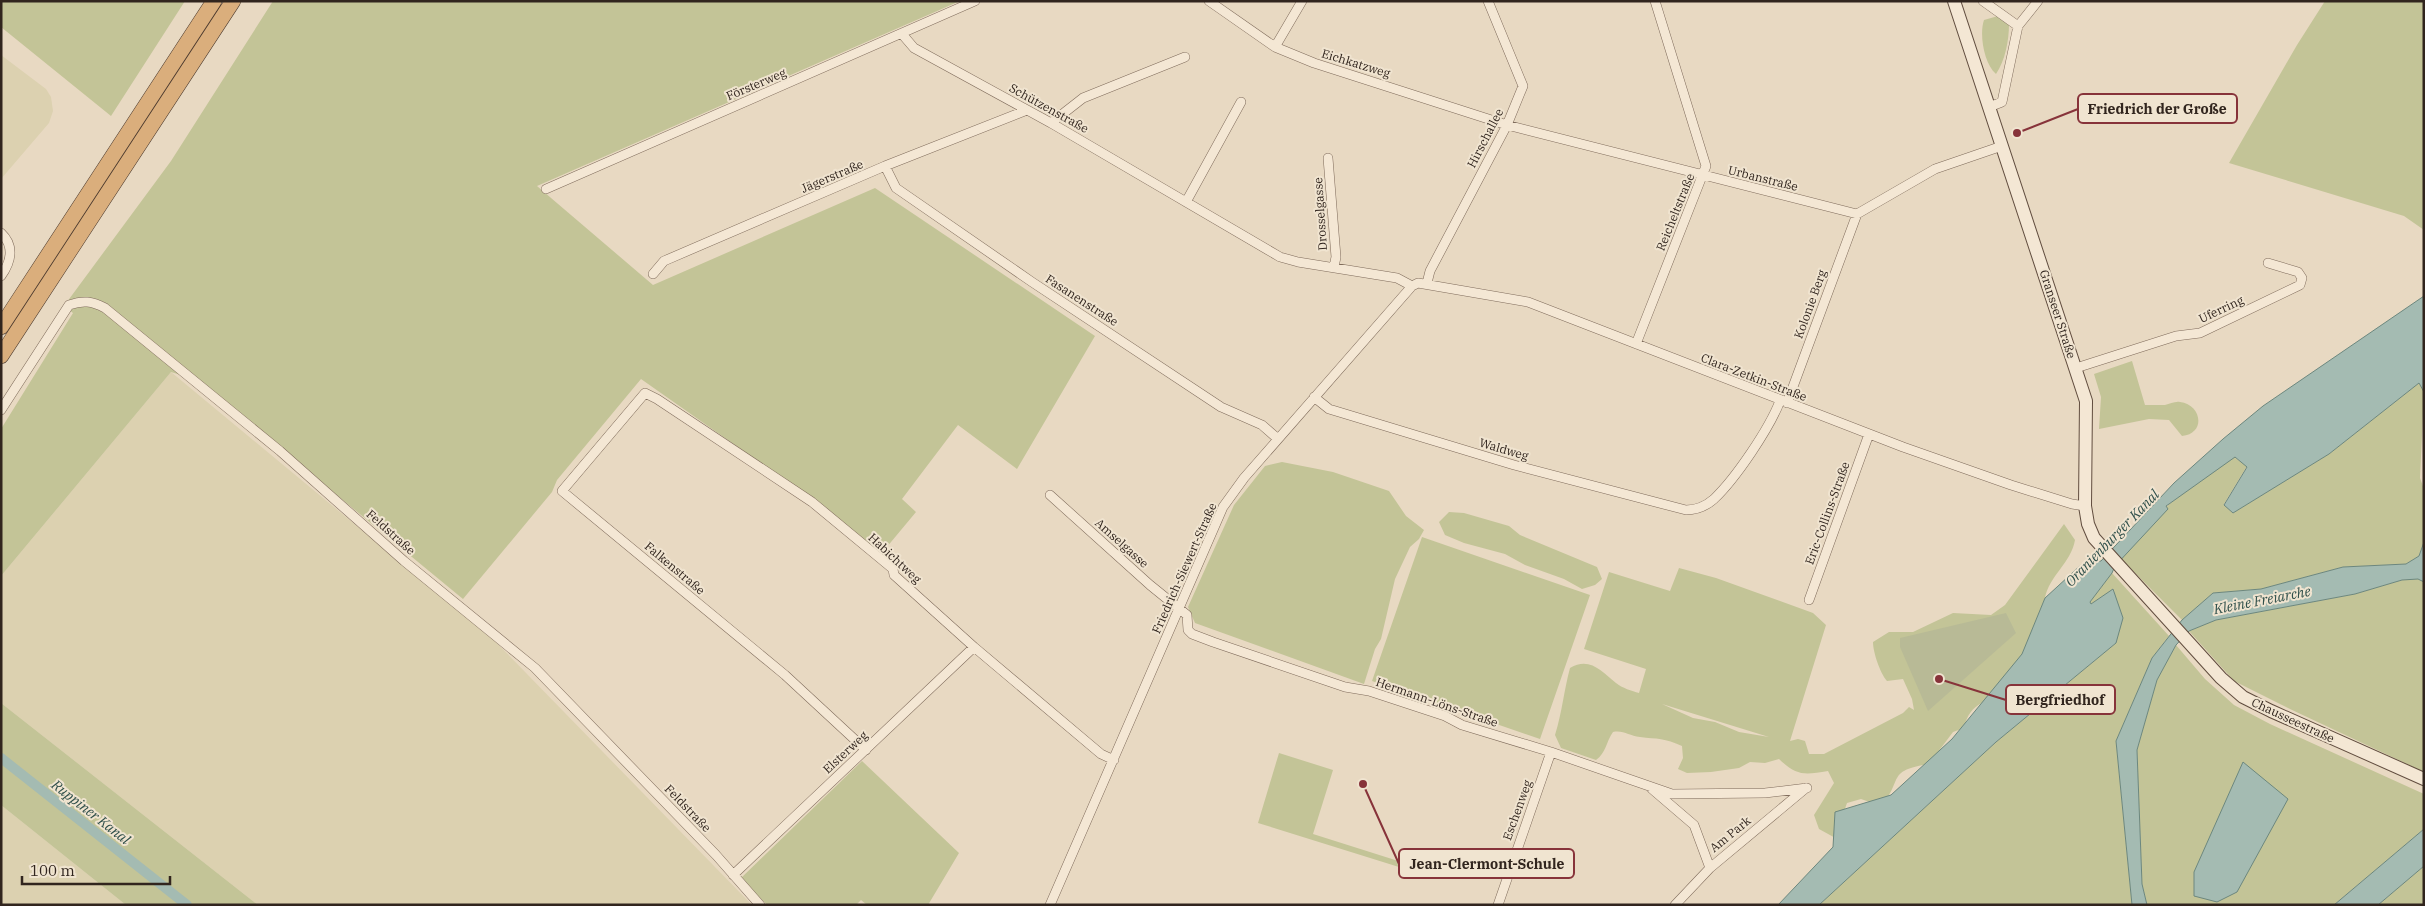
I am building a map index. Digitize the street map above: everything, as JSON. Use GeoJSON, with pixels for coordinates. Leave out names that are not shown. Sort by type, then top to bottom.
{"type":"FeatureCollection","features":[{"type":"Feature","properties":{"kind":"highway"},"geometry":{"type":"LineString","coordinates":[[1,327],[214,1]]}},
{"type":"Feature","properties":{"kind":"highway"},"geometry":{"type":"LineString","coordinates":[[1,356],[233,1]]}},
{"type":"Feature","properties":{"kind":"main road","name":"Granseer Straße"},"geometry":{"type":"LineString","coordinates":[[1954,1],[2086,400],[2088,414],[2085,506],[2088,524],[2094,538],[2105,552],[2163,615]]}},
{"type":"Feature","properties":{"kind":"main road","name":"Chausseestraße"},"geometry":{"type":"LineString","coordinates":[[2163,615],[2221,678],[2243,697],[2424,779]]}},
{"type":"Feature","properties":{"kind":"street","name":"Försterweg"},"geometry":{"type":"LineString","coordinates":[[546,188],[975,1]]}},
{"type":"Feature","properties":{"kind":"street","name":"Eichkatzweg"},"geometry":{"type":"LineString","coordinates":[[1209,1],[1275,46],[1314,64],[1507,125]]}},
{"type":"Feature","properties":{"kind":"street"},"geometry":{"type":"LineString","coordinates":[[1275,46],[1302,1]]}},
{"type":"Feature","properties":{"kind":"street","name":"Hirschallee"},"geometry":{"type":"LineString","coordinates":[[1427,283],[1430,272],[1507,125],[1523,86],[1488,1]]}},
{"type":"Feature","properties":{"kind":"street","name":"Reicheltstraße"},"geometry":{"type":"LineString","coordinates":[[1636,344],[1706,166],[1655,1]]}},
{"type":"Feature","properties":{"kind":"street"},"geometry":{"type":"LineString","coordinates":[[1983,1],[2018,26]]}},
{"type":"Feature","properties":{"kind":"street"},"geometry":{"type":"LineString","coordinates":[[1989,107],[2002,102],[2018,26],[2038,1]]}},
{"type":"Feature","properties":{"kind":"street","name":"Schützenstraße"},"geometry":{"type":"LineString","coordinates":[[902,34],[914,48],[1051,123],[1280,256],[1298,262],[1397,278],[1412,286]]}},
{"type":"Feature","properties":{"kind":"street"},"geometry":{"type":"LineString","coordinates":[[1051,123],[1083,98],[1185,57]]}},
{"type":"Feature","properties":{"kind":"street"},"geometry":{"type":"LineString","coordinates":[[1186,202],[1241,102]]}},
{"type":"Feature","properties":{"kind":"street","name":"Jägerstraße"},"geometry":{"type":"LineString","coordinates":[[653,274],[664,262],[885,166],[1027,110]]}},
{"type":"Feature","properties":{"kind":"street","name":"Urbanstraße"},"geometry":{"type":"LineString","coordinates":[[1507,125],[1857,214]]}},
{"type":"Feature","properties":{"kind":"street"},"geometry":{"type":"LineString","coordinates":[[1857,214],[1936,169],[2002,146]]}},
{"type":"Feature","properties":{"kind":"street","name":"Drosselgasse"},"geometry":{"type":"LineString","coordinates":[[1328,158],[1336,257],[1334,267]]}},
{"type":"Feature","properties":{"kind":"street","name":"Fasanenstraße"},"geometry":{"type":"LineString","coordinates":[[885,166],[896,188],[1032,282],[1221,407],[1262,425],[1278,439]]}},
{"type":"Feature","properties":{"kind":"street","name":"Kolonie Berg"},"geometry":{"type":"LineString","coordinates":[[1691,510],[1701,507],[1713,499],[1733,477],[1784,402],[1857,214]]}},
{"type":"Feature","properties":{"kind":"street"},"geometry":{"type":"LineString","coordinates":[[1,233],[10,250],[8,266],[1,276]]}},
{"type":"Feature","properties":{"kind":"street","name":"Uferring"},"geometry":{"type":"LineString","coordinates":[[2076,368],[2176,336],[2200,333],[2300,285],[2302,278],[2298,272],[2268,263]]}},
{"type":"Feature","properties":{"kind":"street","name":"Clara-Zetkin-Straße"},"geometry":{"type":"LineString","coordinates":[[1412,286],[1418,283],[1427,283],[1528,302],[1869,434],[2011,485],[2072,504],[2085,506]]}},
{"type":"Feature","properties":{"kind":"street","name":"Friedrich-Siewert-Straße"},"geometry":{"type":"LineString","coordinates":[[1050,905],[1223,507],[1244,478],[1412,286]]}},
{"type":"Feature","properties":{"kind":"street","name":"Feldstraße"},"geometry":{"type":"LineString","coordinates":[[1,410],[59,317],[69,305],[81,301],[94,302],[105,308],[280,451],[404,561],[535,668],[716,855],[760,905]]}},
{"type":"Feature","properties":{"kind":"street","name":"Habichtweg"},"geometry":{"type":"LineString","coordinates":[[645,394],[657,399],[812,502],[893,570],[894,575],[974,647],[1100,754],[1114,760]]}},
{"type":"Feature","properties":{"kind":"street","name":"Falkenstraße"},"geometry":{"type":"LineString","coordinates":[[645,394],[562,491],[785,676],[866,750]]}},
{"type":"Feature","properties":{"kind":"street","name":"Waldweg"},"geometry":{"type":"LineString","coordinates":[[1314,397],[1329,409],[1504,462],[1679,510],[1691,510]]}},
{"type":"Feature","properties":{"kind":"street","name":"Eric-Collins-Straße"},"geometry":{"type":"LineString","coordinates":[[1809,600],[1869,434]]}},
{"type":"Feature","properties":{"kind":"street","name":"Amselgasse"},"geometry":{"type":"LineString","coordinates":[[1050,496],[1150,585],[1179,608]]}},
{"type":"Feature","properties":{"kind":"street","name":"Hermann-Löns-Straße"},"geometry":{"type":"LineString","coordinates":[[1179,608],[1187,615],[1188,630],[1192,634],[1213,642],[1345,687],[1369,691],[1445,716],[1471,728],[1551,752],[1672,794],[1765,793],[1807,788]]}},
{"type":"Feature","properties":{"kind":"street","name":"Elsterweg"},"geometry":{"type":"LineString","coordinates":[[733,875],[974,647]]}},
{"type":"Feature","properties":{"kind":"street","name":"Eschenweg"},"geometry":{"type":"LineString","coordinates":[[1498,905],[1551,752]]}},
{"type":"Feature","properties":{"kind":"street","name":"Hermann-Löns-Straße"},"geometry":{"type":"LineString","coordinates":[[1648,785],[1694,825],[1710,868]]}},
{"type":"Feature","properties":{"kind":"street","name":"Am Park"},"geometry":{"type":"LineString","coordinates":[[1675,905],[1710,868],[1807,788]]}},
{"type":"Feature","properties":{"kind":"shaded area"},"geometry":{"type":"Polygon","coordinates":[[[1,55],[46,89],[51,97],[53,111],[49,123],[1,179],[1,55]]]}},
{"type":"Feature","properties":{"kind":"shaded area"},"geometry":{"type":"Polygon","coordinates":[[[171,372],[492,638],[752,905],[258,905],[1,703],[1,576],[171,372]]]}},
{"type":"Feature","properties":{"kind":"shaded area"},"geometry":{"type":"Polygon","coordinates":[[[1,805],[126,905],[1,905],[1,805]]]}},
{"type":"Feature","properties":{"kind":"green space"},"geometry":{"type":"Polygon","coordinates":[[[1,1],[185,1],[111,116],[1,27],[1,1]]]}},
{"type":"Feature","properties":{"kind":"green space"},"geometry":{"type":"Polygon","coordinates":[[[273,1],[960,1],[537,186],[653,285],[875,188],[1095,336],[1017,469],[958,425],[902,499],[916,512],[881,554],[813,500],[641,379],[557,480],[552,492],[463,599],[197,380],[171,372],[1,576],[1,429],[73,313],[64,306],[171,161],[273,1]]]}},
{"type":"Feature","properties":{"kind":"green space"},"geometry":{"type":"Polygon","coordinates":[[[2325,1],[2424,1],[2424,230],[2404,216],[2229,163],[2297,45],[2325,1]]]}},
{"type":"Feature","properties":{"kind":"green space"},"geometry":{"type":"Polygon","coordinates":[[[1998,16],[2009,24],[2009,30],[2004,57],[1996,74],[1988,63],[1982,41],[1982,33],[1984,20],[1998,16]]]}},
{"type":"Feature","properties":{"kind":"green space"},"geometry":{"type":"Polygon","coordinates":[[[2132,361],[2145,405],[2165,405],[2174,402],[2187,404],[2193,408],[2198,419],[2195,430],[2190,434],[2182,436],[2169,420],[2149,419],[2099,429],[2101,397],[2094,374],[2132,361]]]}},
{"type":"Feature","properties":{"kind":"green space"},"geometry":{"type":"Polygon","coordinates":[[[2419,383],[2424,392],[2420,478],[2424,489],[2424,542],[2419,556],[2406,564],[2343,567],[2261,589],[2213,593],[2182,620],[2121,559],[2169,504],[2234,457],[2247,466],[2224,504],[2233,513],[2329,454],[2419,383]]]}},
{"type":"Feature","properties":{"kind":"green space"},"geometry":{"type":"Polygon","coordinates":[[[1282,462],[1333,472],[1389,491],[1406,516],[1424,530],[1419,539],[1410,547],[1395,579],[1381,639],[1375,649],[1364,684],[1195,623],[1188,607],[1234,505],[1265,466],[1282,462]]]}},
{"type":"Feature","properties":{"kind":"green space"},"geometry":{"type":"Polygon","coordinates":[[[1449,512],[1464,513],[1509,526],[1520,535],[1597,567],[1602,579],[1595,585],[1582,589],[1564,579],[1525,565],[1505,554],[1464,543],[1445,535],[1439,522],[1449,512]]]}},
{"type":"Feature","properties":{"kind":"green space"},"geometry":{"type":"Polygon","coordinates":[[[2064,524],[2075,540],[2073,548],[2047,590],[2021,659],[2006,687],[1975,707],[1967,719],[1964,728],[1953,732],[1929,764],[1906,770],[1901,774],[1881,806],[1861,799],[1847,803],[1841,820],[1839,840],[1819,829],[1814,815],[1834,783],[1828,771],[1801,773],[1791,769],[1779,759],[1765,763],[1750,762],[1739,768],[1687,773],[1678,769],[1683,758],[1682,746],[1671,741],[1613,732],[1604,751],[1596,760],[1561,748],[1555,735],[1570,668],[1577,665],[1590,665],[1601,670],[1621,686],[1639,693],[1646,669],[1584,649],[1609,572],[1670,591],[1679,568],[1716,578],[1813,613],[1826,625],[1790,741],[1798,739],[1805,741],[1809,754],[1824,754],[1903,713],[1909,707],[1914,710],[1912,699],[1903,679],[1887,681],[1884,677],[1877,662],[1873,642],[1889,632],[1913,632],[1953,613],[1991,615],[2005,605],[2064,524]],[[1662,704],[1693,718],[1715,722],[1739,732],[1769,737],[1662,704]]]}},
{"type":"Feature","properties":{"kind":"green space"},"geometry":{"type":"Polygon","coordinates":[[[1422,537],[1590,595],[1540,739],[1372,681],[1422,537]]]}},
{"type":"Feature","properties":{"kind":"green space"},"geometry":{"type":"Polygon","coordinates":[[[2112,573],[2169,636],[2152,658],[2116,741],[2132,905],[1819,905],[1996,742],[2116,643],[2114,589],[2091,604],[2090,602],[2112,573]]]}},
{"type":"Feature","properties":{"kind":"green space"},"geometry":{"type":"Polygon","coordinates":[[[2419,578],[2424,582],[2424,772],[2234,681],[2189,631],[2216,620],[2355,594],[2402,580],[2419,578]]]}},
{"type":"Feature","properties":{"kind":"green space"},"geometry":{"type":"Polygon","coordinates":[[[2006,613],[2016,633],[1928,711],[1900,647],[1900,638],[2006,613]]]}},
{"type":"Feature","properties":{"kind":"green space"},"geometry":{"type":"Polygon","coordinates":[[[2176,645],[2205,679],[2234,705],[2270,724],[2424,794],[2424,829],[2334,905],[2147,905],[2142,884],[2137,750],[2157,680],[2176,645]]]}},
{"type":"Feature","properties":{"kind":"green space"},"geometry":{"type":"Polygon","coordinates":[[[1,703],[258,905],[126,905],[1,805],[1,703]]]}},
{"type":"Feature","properties":{"kind":"green space"},"geometry":{"type":"Polygon","coordinates":[[[1279,753],[1333,770],[1313,834],[1433,872],[1431,877],[1258,823],[1279,753]]]}},
{"type":"Feature","properties":{"kind":"green space"},"geometry":{"type":"Polygon","coordinates":[[[862,761],[959,853],[928,905],[867,905],[861,900],[856,905],[767,905],[741,878],[862,761]]]}},
{"type":"Feature","properties":{"kind":"green space"},"geometry":{"type":"Polygon","coordinates":[[[2424,866],[2424,905],[2378,905],[2424,866]]]}},
{"type":"Feature","properties":{"kind":"water"},"geometry":{"type":"Polygon","coordinates":[[[2424,296],[2424,392],[2419,383],[2329,454],[2233,513],[2224,505],[2247,467],[2235,457],[2166,506],[2168,509],[2115,566],[2112,573],[2090,602],[2091,604],[2113,589],[2123,618],[2116,643],[1996,742],[1819,905],[1778,905],[1833,847],[1835,812],[1891,795],[1952,739],[2022,654],[2045,598],[2082,564],[2101,561],[2174,483],[2263,406],[2424,296]]]}},
{"type":"Feature","properties":{"kind":"water","name":"Kleine Freiarche"},"geometry":{"type":"Polygon","coordinates":[[[2424,542],[2424,582],[2418,579],[2402,580],[2355,594],[2216,620],[2189,631],[2176,645],[2157,680],[2137,750],[2142,884],[2147,905],[2132,905],[2116,741],[2152,658],[2182,620],[2213,593],[2261,589],[2343,567],[2406,564],[2419,556],[2424,542]]]}},
{"type":"Feature","properties":{"kind":"water"},"geometry":{"type":"Polygon","coordinates":[[[2243,762],[2288,799],[2237,892],[2217,902],[2194,896],[2194,872],[2243,762]]]}},
{"type":"Feature","properties":{"kind":"water"},"geometry":{"type":"Polygon","coordinates":[[[2424,829],[2424,866],[2378,905],[2334,905],[2424,829]]]}},
{"type":"Feature","properties":{"kind":"waterway","name":"Ruppiner Kanal"},"geometry":{"type":"LineString","coordinates":[[1,758],[187,905]]}},
{"type":"Feature","properties":{"kind":"place","name":"Friedrich der Große"},"geometry":{"type":"Point","coordinates":[2017,133]}},
{"type":"Feature","properties":{"kind":"place","name":"Bergfriedhof"},"geometry":{"type":"Point","coordinates":[1939,679]}},
{"type":"Feature","properties":{"kind":"place","name":"Jean-Clermont-Schule"},"geometry":{"type":"Point","coordinates":[1363,784]}},
{"type":"Feature","properties":{"kind":"water label","name":"Oranienburger Kanal"},"geometry":{"type":"Point","coordinates":[2112,538]}}]}
